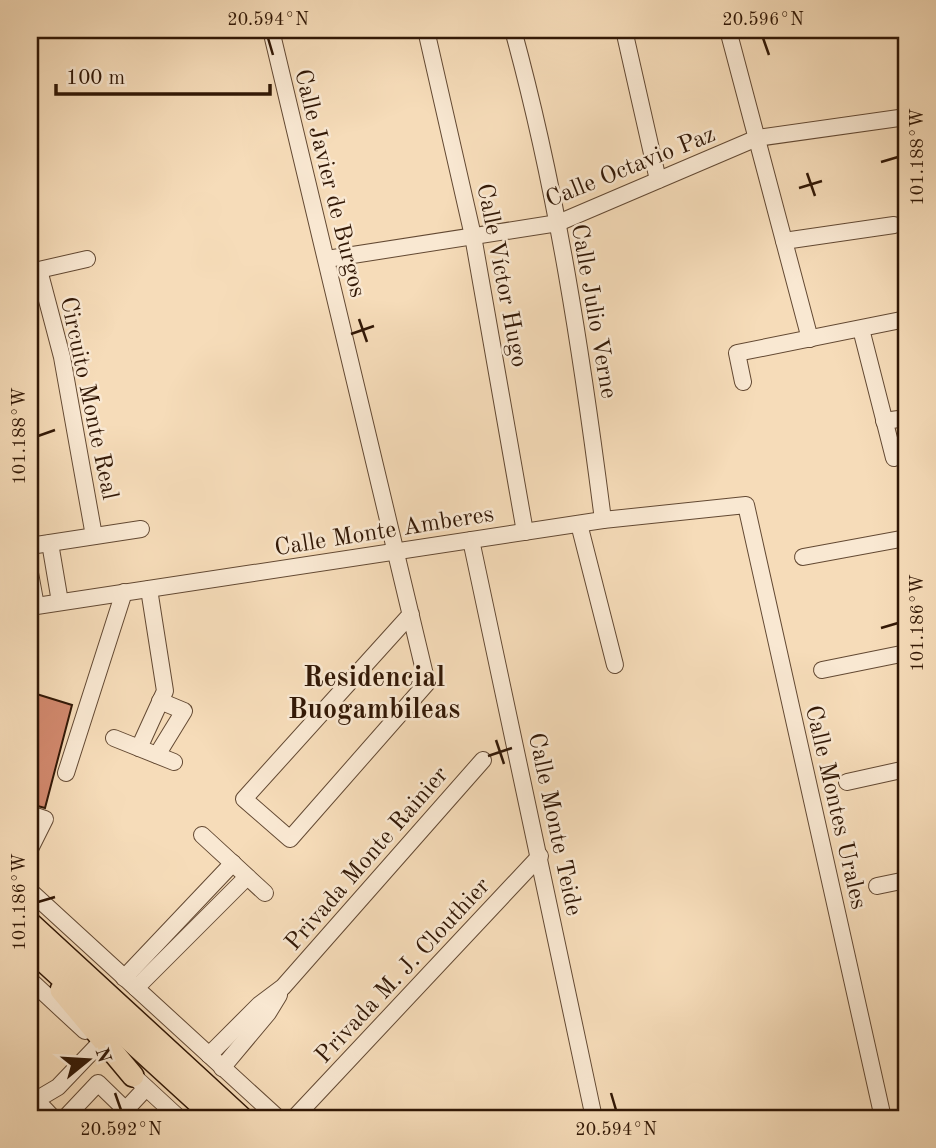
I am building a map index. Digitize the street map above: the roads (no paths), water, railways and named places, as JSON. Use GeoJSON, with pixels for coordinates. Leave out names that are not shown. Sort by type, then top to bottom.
{"type":"FeatureCollection","features":[{"type":"Feature","properties":{"kind":"main road"},"geometry":{"type":"LineString","coordinates":[[30,923],[242,1118]]}},
{"type":"Feature","properties":{"kind":"main road"},"geometry":{"type":"LineString","coordinates":[[33,952],[76,1010],[140,1082]]}},
{"type":"Feature","properties":{"kind":"main road"},"geometry":{"type":"LineString","coordinates":[[33,952],[215,1118]]}},
{"type":"Feature","properties":{"kind":"street","name":"Calle Javier de Burgos"},"geometry":{"type":"LineString","coordinates":[[271,30],[327,259],[411,614],[427,683],[290,839],[244,799],[411,614]]}},
{"type":"Feature","properties":{"kind":"street","name":"Calle Víctor Hugo"},"geometry":{"type":"LineString","coordinates":[[426,30],[473,236],[525,532]]}},
{"type":"Feature","properties":{"kind":"street","name":"Calle Julio Verne"},"geometry":{"type":"LineString","coordinates":[[513,30],[558,223],[584,371],[603,520]]}},
{"type":"Feature","properties":{"kind":"street"},"geometry":{"type":"LineString","coordinates":[[624,30],[658,180]]}},
{"type":"Feature","properties":{"kind":"street"},"geometry":{"type":"LineString","coordinates":[[728,30],[810,339]]}},
{"type":"Feature","properties":{"kind":"street","name":"Calle Octavio Paz"},"geometry":{"type":"LineString","coordinates":[[327,259],[558,223],[757,138],[905,120]]}},
{"type":"Feature","properties":{"kind":"street"},"geometry":{"type":"LineString","coordinates":[[784,241],[894,225]]}},
{"type":"Feature","properties":{"kind":"street","name":"Circuito Monte Real"},"geometry":{"type":"LineString","coordinates":[[86,259],[34,271],[62,357],[94,536]]}},
{"type":"Feature","properties":{"kind":"street"},"geometry":{"type":"LineString","coordinates":[[743,382],[737,353],[906,319]]}},
{"type":"Feature","properties":{"kind":"street"},"geometry":{"type":"LineString","coordinates":[[860,328],[894,458]]}},
{"type":"Feature","properties":{"kind":"street"},"geometry":{"type":"LineString","coordinates":[[884,421],[906,418]]}},
{"type":"Feature","properties":{"kind":"street","name":"Calle Monte Amberes"},"geometry":{"type":"LineString","coordinates":[[33,606],[603,520],[747,505]]}},
{"type":"Feature","properties":{"kind":"street","name":"Calle Montes Urales"},"geometry":{"type":"LineString","coordinates":[[747,505],[883,1118]]}},
{"type":"Feature","properties":{"kind":"street"},"geometry":{"type":"LineString","coordinates":[[579,524],[615,665]]}},
{"type":"Feature","properties":{"kind":"street","name":"Circuito Monte Real"},"geometry":{"type":"LineString","coordinates":[[30,546],[141,529]]}},
{"type":"Feature","properties":{"kind":"street"},"geometry":{"type":"LineString","coordinates":[[803,557],[906,538]]}},
{"type":"Feature","properties":{"kind":"street","name":"Calle Monte Teide"},"geometry":{"type":"LineString","coordinates":[[471,540],[594,1118]]}},
{"type":"Feature","properties":{"kind":"street"},"geometry":{"type":"LineString","coordinates":[[50,543],[60,602]]}},
{"type":"Feature","properties":{"kind":"street"},"geometry":{"type":"LineString","coordinates":[[30,573],[33,606]]}},
{"type":"Feature","properties":{"kind":"street"},"geometry":{"type":"LineString","coordinates":[[139,748],[164,691],[149,589]]}},
{"type":"Feature","properties":{"kind":"street"},"geometry":{"type":"LineString","coordinates":[[66,773],[124,592]]}},
{"type":"Feature","properties":{"kind":"street"},"geometry":{"type":"LineString","coordinates":[[822,670],[906,653]]}},
{"type":"Feature","properties":{"kind":"street"},"geometry":{"type":"LineString","coordinates":[[157,755],[184,711],[160,701]]}},
{"type":"Feature","properties":{"kind":"street"},"geometry":{"type":"LineString","coordinates":[[114,738],[174,762]]}},
{"type":"Feature","properties":{"kind":"street","name":"Privada Monte Rainier"},"geometry":{"type":"LineString","coordinates":[[222,1068],[268,1013],[284,987],[482,760]]}},
{"type":"Feature","properties":{"kind":"street"},"geometry":{"type":"LineString","coordinates":[[847,782],[906,769]]}},
{"type":"Feature","properties":{"kind":"street"},"geometry":{"type":"LineString","coordinates":[[30,814],[45,819],[30,848]]}},
{"type":"Feature","properties":{"kind":"street"},"geometry":{"type":"LineString","coordinates":[[202,835],[265,893]]}},
{"type":"Feature","properties":{"kind":"street","name":"Privada M. J. Clouthier"},"geometry":{"type":"LineString","coordinates":[[297,1115],[540,856]]}},
{"type":"Feature","properties":{"kind":"street"},"geometry":{"type":"LineString","coordinates":[[130,983],[233,863]]}},
{"type":"Feature","properties":{"kind":"street"},"geometry":{"type":"LineString","coordinates":[[130,983],[247,877]]}},
{"type":"Feature","properties":{"kind":"street"},"geometry":{"type":"LineString","coordinates":[[877,886],[906,880]]}},
{"type":"Feature","properties":{"kind":"street"},"geometry":{"type":"LineString","coordinates":[[30,891],[278,1118]]}},
{"type":"Feature","properties":{"kind":"street"},"geometry":{"type":"LineString","coordinates":[[30,980],[179,1118]]}},
{"type":"Feature","properties":{"kind":"street","name":"Privada Monte Rainier"},"geometry":{"type":"LineString","coordinates":[[209,1055],[259,1005],[284,987]]}},
{"type":"Feature","properties":{"kind":"street"},"geometry":{"type":"LineString","coordinates":[[53,1118],[32,1100],[58,1087],[99,1044]]}},
{"type":"Feature","properties":{"kind":"street"},"geometry":{"type":"LineString","coordinates":[[65,1118],[98,1083],[126,1116],[140,1082]]}},
{"type":"Feature","properties":{"kind":"district","name":"Residencial Buogambileas"},"geometry":{"type":"Point","coordinates":[374,692]}}]}
